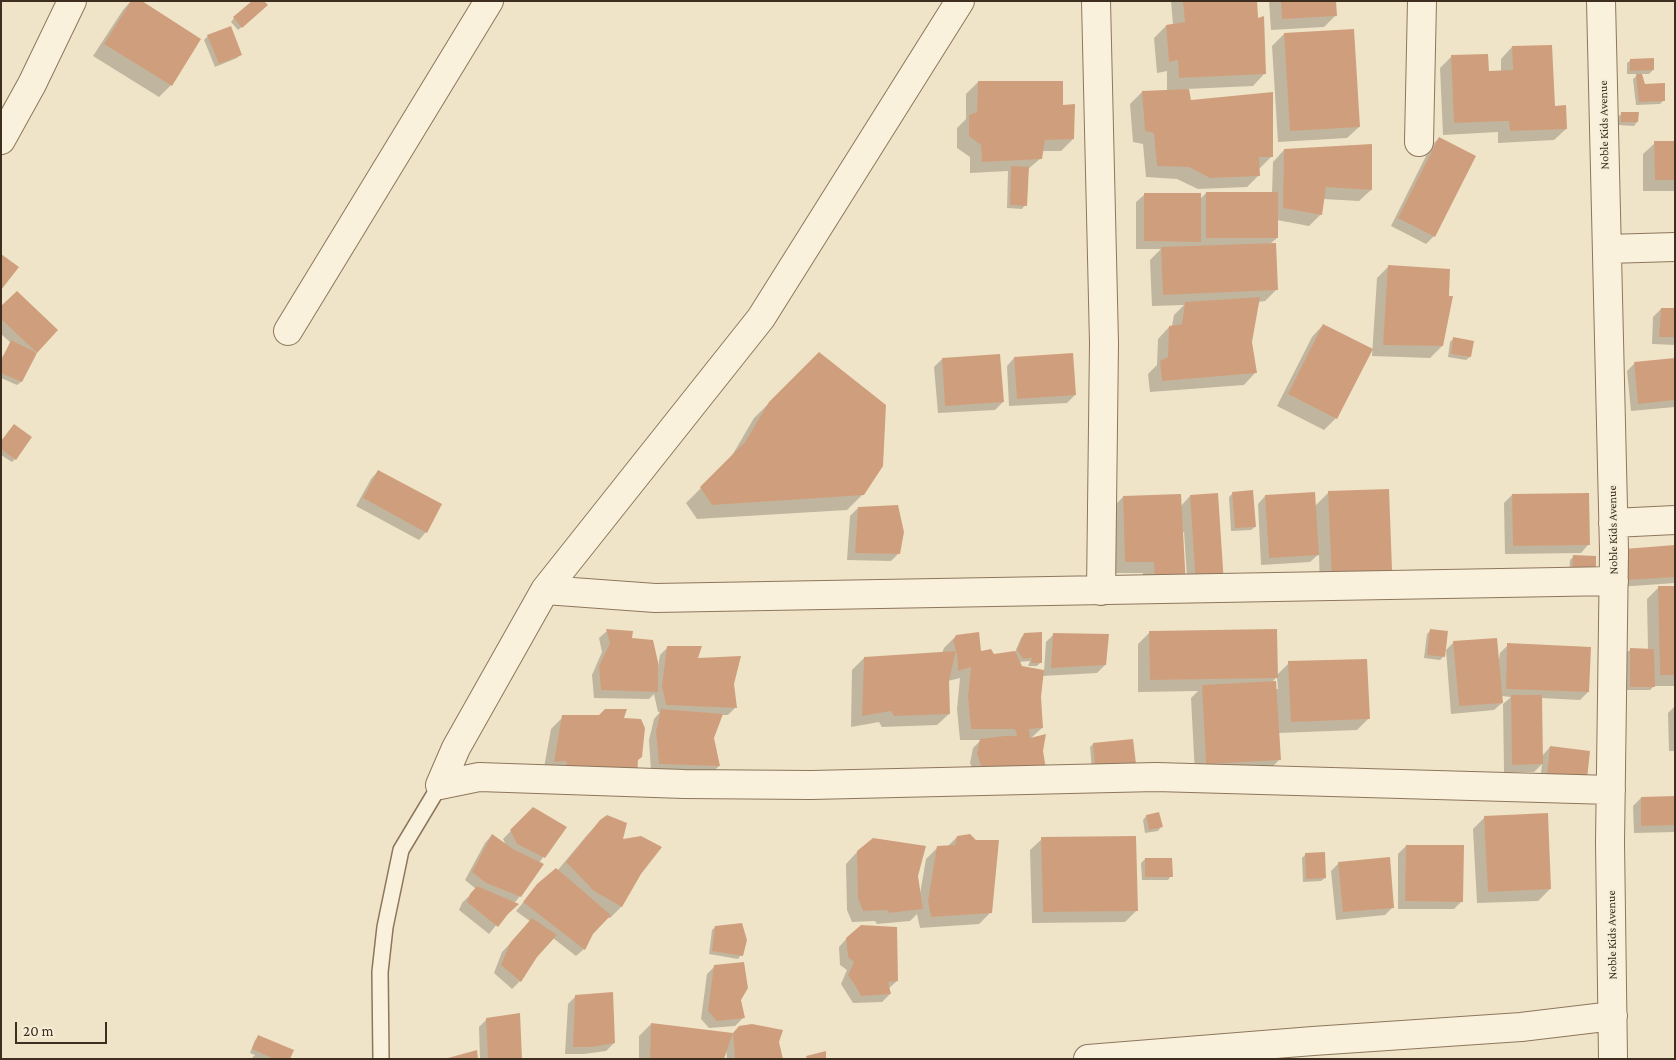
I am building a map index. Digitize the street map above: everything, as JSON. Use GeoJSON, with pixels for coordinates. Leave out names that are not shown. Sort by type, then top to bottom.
{"type":"FeatureCollection","features":[{"type":"Feature","properties":{"kind":"street"},"geometry":{"type":"LineString","coordinates":[[3,136],[32,84],[72,1]]}},
{"type":"Feature","properties":{"kind":"street"},"geometry":{"type":"LineString","coordinates":[[288,330],[489,1]]}},
{"type":"Feature","properties":{"kind":"street"},"geometry":{"type":"LineString","coordinates":[[440,785],[456,748],[545,590],[761,318],[960,1]]}},
{"type":"Feature","properties":{"kind":"street"},"geometry":{"type":"LineString","coordinates":[[1096,1],[1104,343],[1101,591]]}},
{"type":"Feature","properties":{"kind":"street"},"geometry":{"type":"LineString","coordinates":[[1419,142],[1422,1]]}},
{"type":"Feature","properties":{"kind":"street","name":"Noble Kids Avenue"},"geometry":{"type":"LineString","coordinates":[[1601,1],[1614,523],[1611,790],[1613,1059]]}},
{"type":"Feature","properties":{"kind":"street"},"geometry":{"type":"LineString","coordinates":[[1607,249],[1675,247]]}},
{"type":"Feature","properties":{"kind":"street"},"geometry":{"type":"LineString","coordinates":[[1614,523],[1675,520]]}},
{"type":"Feature","properties":{"kind":"street"},"geometry":{"type":"LineString","coordinates":[[545,590],[655,598],[1614,581]]}},
{"type":"Feature","properties":{"kind":"street"},"geometry":{"type":"LineString","coordinates":[[440,785],[479,777],[684,784],[792,784],[1156,777],[1611,790]]}},
{"type":"Feature","properties":{"kind":"street"},"geometry":{"type":"LineString","coordinates":[[1088,1059],[1521,1027],[1613,1016]]}},
{"type":"Feature","properties":{"kind":"lane"},"geometry":{"type":"LineString","coordinates":[[381,1059],[380,972],[385,927],[401,850],[440,785]]}},
{"type":"Feature","properties":{"kind":"building"},"geometry":{"type":"Polygon","coordinates":[[[131,1],[142,1],[201,39],[172,86],[104,44],[131,1]]]}},
{"type":"Feature","properties":{"kind":"building"},"geometry":{"type":"Polygon","coordinates":[[[252,1],[264,1],[268,5],[242,28],[233,17],[252,1]]]}},
{"type":"Feature","properties":{"kind":"building"},"geometry":{"type":"Polygon","coordinates":[[[1183,1],[1257,1],[1258,18],[1264,16],[1266,74],[1179,78],[1178,60],[1169,62],[1166,25],[1185,22],[1183,1]]]}},
{"type":"Feature","properties":{"kind":"building"},"geometry":{"type":"Polygon","coordinates":[[[1281,1],[1336,1],[1337,16],[1282,19],[1281,1]]]}},
{"type":"Feature","properties":{"kind":"building"},"geometry":{"type":"Polygon","coordinates":[[[231,26],[242,55],[219,64],[207,35],[231,26]]]}},
{"type":"Feature","properties":{"kind":"building"},"geometry":{"type":"Polygon","coordinates":[[[1354,29],[1360,127],[1290,131],[1284,33],[1354,29]]]}},
{"type":"Feature","properties":{"kind":"building"},"geometry":{"type":"Polygon","coordinates":[[[1552,45],[1555,106],[1566,105],[1567,129],[1510,131],[1509,121],[1454,123],[1451,55],[1488,54],[1489,71],[1513,70],[1512,46],[1552,45]]]}},
{"type":"Feature","properties":{"kind":"building"},"geometry":{"type":"Polygon","coordinates":[[[1654,58],[1654,70],[1630,71],[1630,59],[1654,58]]]}},
{"type":"Feature","properties":{"kind":"building"},"geometry":{"type":"Polygon","coordinates":[[[1636,74],[1642,74],[1645,84],[1665,83],[1665,101],[1639,102],[1636,74]]]}},
{"type":"Feature","properties":{"kind":"building"},"geometry":{"type":"Polygon","coordinates":[[[978,81],[1063,81],[1063,105],[1075,104],[1074,139],[1045,140],[1042,159],[982,162],[981,145],[969,136],[969,115],[977,112],[978,81]]]}},
{"type":"Feature","properties":{"kind":"building"},"geometry":{"type":"Polygon","coordinates":[[[1189,89],[1191,100],[1273,92],[1273,157],[1259,157],[1260,176],[1210,178],[1189,167],[1157,166],[1154,133],[1145,131],[1142,91],[1189,89]]]}},
{"type":"Feature","properties":{"kind":"building"},"geometry":{"type":"Polygon","coordinates":[[[1621,112],[1639,112],[1638,122],[1621,122],[1621,112]]]}},
{"type":"Feature","properties":{"kind":"building"},"geometry":{"type":"Polygon","coordinates":[[[1439,137],[1476,156],[1435,237],[1398,218],[1439,137]]]}},
{"type":"Feature","properties":{"kind":"building"},"geometry":{"type":"Polygon","coordinates":[[[1654,141],[1675,141],[1675,180],[1655,180],[1654,141]]]}},
{"type":"Feature","properties":{"kind":"building"},"geometry":{"type":"Polygon","coordinates":[[[1372,144],[1372,190],[1326,187],[1322,215],[1283,208],[1284,149],[1372,144]]]}},
{"type":"Feature","properties":{"kind":"building"},"geometry":{"type":"Polygon","coordinates":[[[1011,166],[1029,167],[1027,206],[1010,205],[1011,166]]]}},
{"type":"Feature","properties":{"kind":"building"},"geometry":{"type":"Polygon","coordinates":[[[1206,192],[1278,192],[1278,238],[1206,238],[1206,192]]]}},
{"type":"Feature","properties":{"kind":"building"},"geometry":{"type":"Polygon","coordinates":[[[1144,193],[1201,193],[1201,242],[1144,241],[1144,193]]]}},
{"type":"Feature","properties":{"kind":"building"},"geometry":{"type":"Polygon","coordinates":[[[1276,243],[1278,290],[1163,295],[1161,247],[1276,243]]]}},
{"type":"Feature","properties":{"kind":"building"},"geometry":{"type":"Polygon","coordinates":[[[1,254],[19,267],[1,290],[1,254]]]}},
{"type":"Feature","properties":{"kind":"building"},"geometry":{"type":"Polygon","coordinates":[[[1388,265],[1450,269],[1449,296],[1453,296],[1443,346],[1383,345],[1388,265]]]}},
{"type":"Feature","properties":{"kind":"building"},"geometry":{"type":"Polygon","coordinates":[[[17,291],[58,330],[37,353],[1,319],[1,306],[17,291]]]}},
{"type":"Feature","properties":{"kind":"building"},"geometry":{"type":"Polygon","coordinates":[[[1260,297],[1252,342],[1257,373],[1162,381],[1160,361],[1168,357],[1169,326],[1182,324],[1185,302],[1260,297]]]}},
{"type":"Feature","properties":{"kind":"building"},"geometry":{"type":"Polygon","coordinates":[[[1661,308],[1675,308],[1675,337],[1659,337],[1661,308]]]}},
{"type":"Feature","properties":{"kind":"building"},"geometry":{"type":"Polygon","coordinates":[[[1323,324],[1373,349],[1337,419],[1288,394],[1323,324]]]}},
{"type":"Feature","properties":{"kind":"building"},"geometry":{"type":"Polygon","coordinates":[[[1453,337],[1474,341],[1471,357],[1451,354],[1453,337]]]}},
{"type":"Feature","properties":{"kind":"building"},"geometry":{"type":"Polygon","coordinates":[[[11,340],[37,353],[22,382],[1,373],[1,361],[11,340]]]}},
{"type":"Feature","properties":{"kind":"building"},"geometry":{"type":"Polygon","coordinates":[[[819,352],[886,405],[883,466],[864,495],[712,505],[700,487],[745,442],[769,402],[819,352]]]}},
{"type":"Feature","properties":{"kind":"building"},"geometry":{"type":"Polygon","coordinates":[[[1073,353],[1076,395],[1017,399],[1014,357],[1073,353]]]}},
{"type":"Feature","properties":{"kind":"building"},"geometry":{"type":"Polygon","coordinates":[[[1000,354],[1004,402],[945,406],[942,358],[1000,354]]]}},
{"type":"Feature","properties":{"kind":"building"},"geometry":{"type":"Polygon","coordinates":[[[1675,358],[1675,400],[1638,404],[1634,362],[1675,358]]]}},
{"type":"Feature","properties":{"kind":"building"},"geometry":{"type":"Polygon","coordinates":[[[14,424],[32,437],[16,460],[1,449],[1,441],[14,424]]]}},
{"type":"Feature","properties":{"kind":"building"},"geometry":{"type":"Polygon","coordinates":[[[378,470],[442,504],[427,533],[363,498],[378,470]]]}},
{"type":"Feature","properties":{"kind":"building"},"geometry":{"type":"Polygon","coordinates":[[[1389,489],[1392,570],[1379,570],[1380,581],[1332,583],[1328,491],[1389,489]]]}},
{"type":"Feature","properties":{"kind":"building"},"geometry":{"type":"Polygon","coordinates":[[[1253,490],[1256,527],[1235,528],[1232,492],[1253,490]]]}},
{"type":"Feature","properties":{"kind":"building"},"geometry":{"type":"Polygon","coordinates":[[[1315,492],[1319,555],[1269,558],[1265,495],[1315,492]]]}},
{"type":"Feature","properties":{"kind":"building"},"geometry":{"type":"Polygon","coordinates":[[[1218,493],[1224,584],[1196,586],[1190,495],[1218,493]]]}},
{"type":"Feature","properties":{"kind":"building"},"geometry":{"type":"Polygon","coordinates":[[[1589,493],[1590,545],[1513,546],[1512,494],[1589,493]]]}},
{"type":"Feature","properties":{"kind":"building"},"geometry":{"type":"Polygon","coordinates":[[[1181,494],[1186,586],[1155,587],[1154,562],[1125,562],[1123,496],[1181,494]]]}},
{"type":"Feature","properties":{"kind":"building"},"geometry":{"type":"Polygon","coordinates":[[[898,505],[904,532],[900,554],[855,553],[858,507],[898,505]]]}},
{"type":"Feature","properties":{"kind":"building"},"geometry":{"type":"Polygon","coordinates":[[[1675,545],[1675,577],[1626,580],[1624,549],[1675,545]]]}},
{"type":"Feature","properties":{"kind":"building"},"geometry":{"type":"Polygon","coordinates":[[[1573,555],[1596,556],[1596,571],[1572,570],[1573,555]]]}},
{"type":"Feature","properties":{"kind":"building"},"geometry":{"type":"Polygon","coordinates":[[[1658,586],[1675,586],[1675,675],[1660,675],[1658,586]]]}},
{"type":"Feature","properties":{"kind":"building"},"geometry":{"type":"Polygon","coordinates":[[[606,629],[633,631],[632,638],[653,640],[658,662],[658,692],[601,690],[599,666],[610,643],[606,629]]]}},
{"type":"Feature","properties":{"kind":"building"},"geometry":{"type":"Polygon","coordinates":[[[1277,629],[1278,678],[1150,680],[1149,631],[1277,629]]]}},
{"type":"Feature","properties":{"kind":"building"},"geometry":{"type":"Polygon","coordinates":[[[1430,629],[1448,631],[1445,657],[1427,655],[1430,629]]]}},
{"type":"Feature","properties":{"kind":"building"},"geometry":{"type":"Polygon","coordinates":[[[979,632],[981,651],[991,649],[994,654],[1015,651],[1022,666],[1044,670],[1041,697],[1043,728],[1029,729],[1030,738],[1046,734],[1043,751],[1046,769],[984,775],[977,754],[980,739],[1017,736],[1015,729],[971,729],[968,696],[971,667],[958,671],[957,654],[953,641],[956,635],[979,632]]]}},
{"type":"Feature","properties":{"kind":"building"},"geometry":{"type":"Polygon","coordinates":[[[1042,632],[1042,663],[1031,663],[1032,658],[1023,659],[1017,650],[1024,633],[1042,632]]]}},
{"type":"Feature","properties":{"kind":"building"},"geometry":{"type":"Polygon","coordinates":[[[1053,633],[1109,634],[1106,665],[1051,668],[1053,633]]]}},
{"type":"Feature","properties":{"kind":"building"},"geometry":{"type":"Polygon","coordinates":[[[1497,638],[1503,703],[1459,706],[1453,641],[1497,638]]]}},
{"type":"Feature","properties":{"kind":"building"},"geometry":{"type":"Polygon","coordinates":[[[1507,643],[1591,647],[1589,692],[1506,689],[1507,643]]]}},
{"type":"Feature","properties":{"kind":"building"},"geometry":{"type":"Polygon","coordinates":[[[667,646],[702,646],[698,658],[741,656],[734,684],[737,708],[666,705],[662,686],[667,646]]]}},
{"type":"Feature","properties":{"kind":"building"},"geometry":{"type":"Polygon","coordinates":[[[1630,648],[1654,649],[1655,687],[1630,687],[1630,648]]]}},
{"type":"Feature","properties":{"kind":"building"},"geometry":{"type":"Polygon","coordinates":[[[956,651],[949,681],[950,714],[894,716],[891,711],[862,716],[864,657],[956,651]]]}},
{"type":"Feature","properties":{"kind":"building"},"geometry":{"type":"Polygon","coordinates":[[[1367,659],[1370,719],[1291,722],[1288,661],[1367,659]]]}},
{"type":"Feature","properties":{"kind":"building"},"geometry":{"type":"Polygon","coordinates":[[[1276,681],[1281,760],[1206,764],[1202,685],[1276,681]]]}},
{"type":"Feature","properties":{"kind":"building"},"geometry":{"type":"Polygon","coordinates":[[[1511,695],[1542,695],[1543,764],[1512,765],[1511,695]]]}},
{"type":"Feature","properties":{"kind":"building"},"geometry":{"type":"Polygon","coordinates":[[[605,709],[627,709],[624,718],[641,719],[645,728],[642,757],[638,760],[637,777],[567,767],[566,761],[554,762],[562,715],[599,715],[605,709]]]}},
{"type":"Feature","properties":{"kind":"building"},"geometry":{"type":"Polygon","coordinates":[[[661,709],[723,714],[714,738],[720,766],[659,764],[656,731],[661,709]]]}},
{"type":"Feature","properties":{"kind":"building"},"geometry":{"type":"Polygon","coordinates":[[[1133,739],[1136,764],[1095,767],[1093,743],[1133,739]]]}},
{"type":"Feature","properties":{"kind":"building"},"geometry":{"type":"Polygon","coordinates":[[[1550,746],[1590,751],[1587,779],[1547,774],[1550,746]]]}},
{"type":"Feature","properties":{"kind":"building"},"geometry":{"type":"Polygon","coordinates":[[[1675,796],[1675,825],[1641,826],[1641,797],[1675,796]]]}},
{"type":"Feature","properties":{"kind":"building"},"geometry":{"type":"Polygon","coordinates":[[[533,807],[567,827],[545,858],[517,844],[510,830],[533,807]]]}},
{"type":"Feature","properties":{"kind":"building"},"geometry":{"type":"Polygon","coordinates":[[[1159,812],[1163,827],[1149,830],[1146,815],[1159,812]]]}},
{"type":"Feature","properties":{"kind":"building"},"geometry":{"type":"Polygon","coordinates":[[[1548,813],[1551,889],[1488,892],[1484,816],[1548,813]]]}},
{"type":"Feature","properties":{"kind":"building"},"geometry":{"type":"Polygon","coordinates":[[[607,815],[627,823],[623,839],[641,836],[662,847],[641,874],[622,907],[594,891],[566,862],[600,820],[607,815]]]}},
{"type":"Feature","properties":{"kind":"building"},"geometry":{"type":"Polygon","coordinates":[[[492,834],[513,849],[544,864],[521,897],[486,883],[472,872],[492,834]]]}},
{"type":"Feature","properties":{"kind":"building"},"geometry":{"type":"Polygon","coordinates":[[[970,834],[976,840],[999,840],[992,913],[931,917],[928,901],[937,846],[955,845],[957,836],[970,834]]]}},
{"type":"Feature","properties":{"kind":"building"},"geometry":{"type":"Polygon","coordinates":[[[1136,836],[1138,911],[1043,912],[1041,837],[1136,836]]]}},
{"type":"Feature","properties":{"kind":"building"},"geometry":{"type":"Polygon","coordinates":[[[873,838],[926,846],[918,876],[923,909],[889,913],[887,910],[863,911],[858,898],[857,851],[873,838]]]}},
{"type":"Feature","properties":{"kind":"building"},"geometry":{"type":"Polygon","coordinates":[[[1406,845],[1464,845],[1463,902],[1405,901],[1406,845]]]}},
{"type":"Feature","properties":{"kind":"building"},"geometry":{"type":"Polygon","coordinates":[[[1325,852],[1326,878],[1306,879],[1305,853],[1325,852]]]}},
{"type":"Feature","properties":{"kind":"building"},"geometry":{"type":"Polygon","coordinates":[[[1390,857],[1394,908],[1343,912],[1338,862],[1390,857]]]}},
{"type":"Feature","properties":{"kind":"building"},"geometry":{"type":"Polygon","coordinates":[[[1145,858],[1172,858],[1173,877],[1145,877],[1145,858]]]}},
{"type":"Feature","properties":{"kind":"building"},"geometry":{"type":"Polygon","coordinates":[[[556,868],[611,915],[593,934],[585,950],[523,902],[537,884],[556,868]]]}},
{"type":"Feature","properties":{"kind":"building"},"geometry":{"type":"Polygon","coordinates":[[[477,886],[519,904],[498,927],[467,902],[470,894],[477,886]]]}},
{"type":"Feature","properties":{"kind":"building"},"geometry":{"type":"Polygon","coordinates":[[[532,918],[557,935],[537,957],[521,982],[501,965],[510,943],[532,918]]]}},
{"type":"Feature","properties":{"kind":"building"},"geometry":{"type":"Polygon","coordinates":[[[742,923],[747,940],[743,956],[712,951],[715,926],[742,923]]]}},
{"type":"Feature","properties":{"kind":"building"},"geometry":{"type":"Polygon","coordinates":[[[861,925],[897,927],[898,981],[888,982],[891,994],[861,996],[848,975],[854,962],[848,957],[846,938],[861,925]]]}},
{"type":"Feature","properties":{"kind":"building"},"geometry":{"type":"Polygon","coordinates":[[[744,962],[748,988],[741,1000],[745,1018],[717,1021],[708,1011],[714,965],[744,962]]]}},
{"type":"Feature","properties":{"kind":"building"},"geometry":{"type":"Polygon","coordinates":[[[613,992],[615,1043],[592,1047],[573,1047],[575,995],[613,992]]]}},
{"type":"Feature","properties":{"kind":"building"},"geometry":{"type":"Polygon","coordinates":[[[520,1013],[522,1059],[488,1059],[486,1018],[520,1013]]]}},
{"type":"Feature","properties":{"kind":"building"},"geometry":{"type":"Polygon","coordinates":[[[651,1023],[733,1033],[724,1059],[650,1059],[651,1023]]]}},
{"type":"Feature","properties":{"kind":"building"},"geometry":{"type":"Polygon","coordinates":[[[752,1024],[783,1030],[779,1042],[783,1059],[735,1059],[733,1033],[739,1026],[752,1024]]]}},
{"type":"Feature","properties":{"kind":"building"},"geometry":{"type":"Polygon","coordinates":[[[258,1035],[294,1050],[290,1059],[274,1059],[252,1049],[258,1035]]]}},
{"type":"Feature","properties":{"kind":"building"},"geometry":{"type":"Polygon","coordinates":[[[477,1050],[478,1059],[448,1059],[448,1058],[477,1050]]]}},
{"type":"Feature","properties":{"kind":"building"},"geometry":{"type":"Polygon","coordinates":[[[826,1051],[826,1059],[807,1059],[806,1056],[826,1051]]]}}]}
